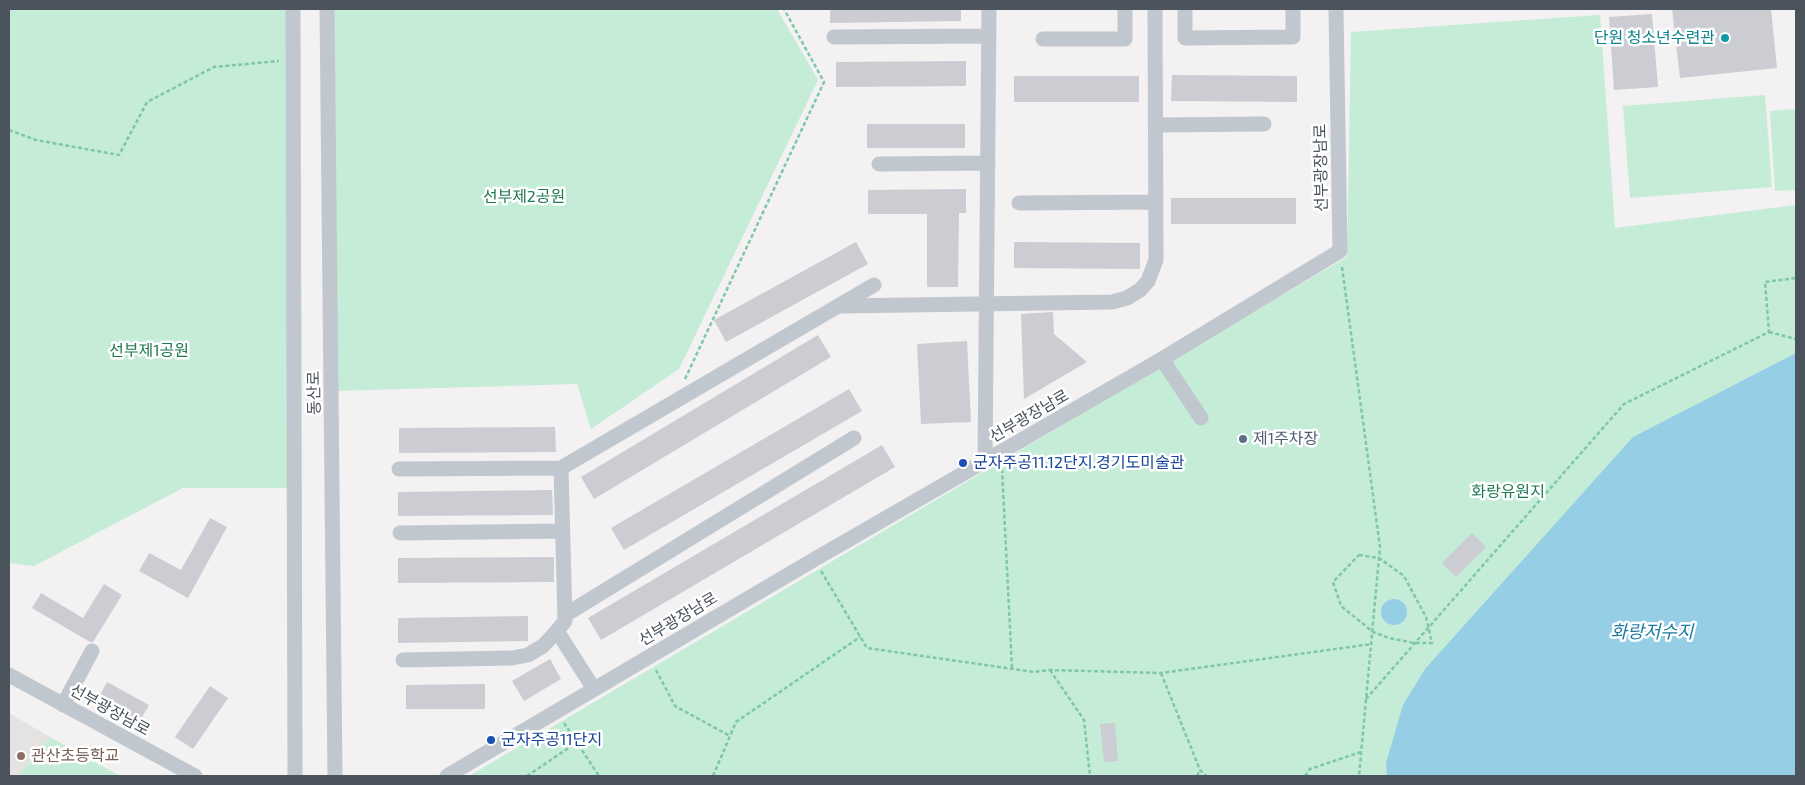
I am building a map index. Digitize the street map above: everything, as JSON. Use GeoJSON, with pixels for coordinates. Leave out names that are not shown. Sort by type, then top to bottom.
{"type":"FeatureCollection","features":[{"type":"Feature","properties":{"kind":"street","name":"동산로"},"geometry":{"type":"LineString","coordinates":[[293,9],[296,776]]}},
{"type":"Feature","properties":{"kind":"street","name":"동산로"},"geometry":{"type":"LineString","coordinates":[[327,9],[335,776]]}},
{"type":"Feature","properties":{"kind":"street"},"geometry":{"type":"LineString","coordinates":[[985,462],[989,9]]}},
{"type":"Feature","properties":{"kind":"street"},"geometry":{"type":"LineString","coordinates":[[1043,39],[1125,38],[1125,9]]}},
{"type":"Feature","properties":{"kind":"street"},"geometry":{"type":"LineString","coordinates":[[839,306],[1112,302],[1127,298],[1140,290],[1152,272],[1156,260],[1155,9]]}},
{"type":"Feature","properties":{"kind":"street"},"geometry":{"type":"LineString","coordinates":[[1184,9],[1185,38],[1293,37],[1293,9]]}},
{"type":"Feature","properties":{"kind":"street","name":"선부광장남로"},"geometry":{"type":"LineString","coordinates":[[447,776],[815,559],[1162,360],[1340,251],[1336,9]]}},
{"type":"Feature","properties":{"kind":"street"},"geometry":{"type":"LineString","coordinates":[[834,37],[989,36]]}},
{"type":"Feature","properties":{"kind":"street"},"geometry":{"type":"LineString","coordinates":[[1155,125],[1264,124]]}},
{"type":"Feature","properties":{"kind":"street"},"geometry":{"type":"LineString","coordinates":[[879,164],[988,163]]}},
{"type":"Feature","properties":{"kind":"street"},"geometry":{"type":"LineString","coordinates":[[1019,204],[1155,202]]}},
{"type":"Feature","properties":{"kind":"street"},"geometry":{"type":"LineString","coordinates":[[399,469],[561,468],[874,285]]}},
{"type":"Feature","properties":{"kind":"street"},"geometry":{"type":"LineString","coordinates":[[1162,360],[1201,418]]}},
{"type":"Feature","properties":{"kind":"street"},"geometry":{"type":"LineString","coordinates":[[565,615],[854,438]]}},
{"type":"Feature","properties":{"kind":"street"},"geometry":{"type":"LineString","coordinates":[[403,660],[520,657],[528,655],[543,646],[557,632],[565,620],[561,468]]}},
{"type":"Feature","properties":{"kind":"street"},"geometry":{"type":"LineString","coordinates":[[400,533],[563,531]]}},
{"type":"Feature","properties":{"kind":"street"},"geometry":{"type":"LineString","coordinates":[[557,632],[594,689]]}},
{"type":"Feature","properties":{"kind":"street"},"geometry":{"type":"LineString","coordinates":[[63,705],[92,651]]}},
{"type":"Feature","properties":{"kind":"street","name":"선부광장남로"},"geometry":{"type":"LineString","coordinates":[[9,675],[194,776]]}},
{"type":"Feature","properties":{"kind":"path"},"geometry":{"type":"LineString","coordinates":[[674,402],[824,82],[784,9]]}},
{"type":"Feature","properties":{"kind":"path"},"geometry":{"type":"LineString","coordinates":[[9,130],[36,140],[119,155],[146,102],[214,67],[293,60]]}},
{"type":"Feature","properties":{"kind":"path"},"geometry":{"type":"LineString","coordinates":[[1340,251],[1378,537],[1379,558],[1359,776]]}},
{"type":"Feature","properties":{"kind":"path"},"geometry":{"type":"LineString","coordinates":[[1769,332],[1765,282],[1796,278]]}},
{"type":"Feature","properties":{"kind":"path"},"geometry":{"type":"LineString","coordinates":[[1366,699],[1624,404],[1769,332],[1796,339]]}},
{"type":"Feature","properties":{"kind":"path"},"geometry":{"type":"LineString","coordinates":[[1001,452],[1012,668]]}},
{"type":"Feature","properties":{"kind":"path"},"geometry":{"type":"LineString","coordinates":[[1359,555],[1379,558],[1404,576],[1415,594],[1432,643],[1414,643],[1389,638],[1373,632],[1340,606],[1333,582],[1359,555]]}},
{"type":"Feature","properties":{"kind":"path"},"geometry":{"type":"LineString","coordinates":[[815,559],[867,648],[1034,672],[1050,670],[1161,673],[1372,644]]}},
{"type":"Feature","properties":{"kind":"path"},"geometry":{"type":"LineString","coordinates":[[714,776],[736,722],[860,636]]}},
{"type":"Feature","properties":{"kind":"path"},"geometry":{"type":"LineString","coordinates":[[649,657],[675,706],[730,736]]}},
{"type":"Feature","properties":{"kind":"path"},"geometry":{"type":"LineString","coordinates":[[1050,670],[1084,720],[1090,776]]}},
{"type":"Feature","properties":{"kind":"path"},"geometry":{"type":"LineString","coordinates":[[1161,673],[1200,770],[1206,776]]}},
{"type":"Feature","properties":{"kind":"path"},"geometry":{"type":"LineString","coordinates":[[556,712],[599,776]]}},
{"type":"Feature","properties":{"kind":"path"},"geometry":{"type":"LineString","coordinates":[[527,776],[576,743]]}},
{"type":"Feature","properties":{"kind":"path"},"geometry":{"type":"LineString","coordinates":[[1305,776],[1310,768],[1361,752]]}},
{"type":"Feature","properties":{"kind":"path"},"geometry":{"type":"LineString","coordinates":[[1197,776],[1200,770]]}},
{"type":"Feature","properties":{"kind":"shaded area","name":"관산초등학교"},"geometry":{"type":"Polygon","coordinates":[[[9,713],[50,737],[18,776],[9,776],[9,713]]]}},
{"type":"Feature","properties":{"kind":"green space","name":"선부제1공원"},"geometry":{"type":"Polygon","coordinates":[[[9,9],[287,9],[291,488],[183,488],[34,566],[9,563],[9,9]]]}},
{"type":"Feature","properties":{"kind":"green space","name":"선부제2공원"},"geometry":{"type":"Polygon","coordinates":[[[330,9],[777,9],[818,80],[679,369],[591,429],[577,384],[334,391],[330,9]]]}},
{"type":"Feature","properties":{"kind":"green space","name":"화랑유원지"},"geometry":{"type":"Polygon","coordinates":[[[1600,15],[1615,228],[1796,205],[1796,776],[469,776],[1347,257],[1351,32],[1600,15]]]}},
{"type":"Feature","properties":{"kind":"green space"},"geometry":{"type":"Polygon","coordinates":[[[1765,95],[1772,187],[1630,198],[1623,106],[1765,95]]]}},
{"type":"Feature","properties":{"kind":"green space"},"geometry":{"type":"Polygon","coordinates":[[[1796,109],[1796,190],[1775,191],[1770,111],[1796,109]]]}},
{"type":"Feature","properties":{"kind":"green space"},"geometry":{"type":"Polygon","coordinates":[[[50,737],[120,776],[18,776],[50,737]]]}},
{"type":"Feature","properties":{"kind":"water","name":"화랑저수지"},"geometry":{"type":"Polygon","coordinates":[[[1796,353],[1796,776],[1387,776],[1386,763],[1403,705],[1425,669],[1633,437],[1796,353]]]}},
{"type":"Feature","properties":{"kind":"water"},"geometry":{"type":"Polygon","coordinates":[[[1394,599],[1403,603],[1407,612],[1403,621],[1394,625],[1385,621],[1381,612],[1385,603],[1394,599]]]}},
{"type":"Feature","properties":{"kind":"building"},"geometry":{"type":"Polygon","coordinates":[[[830,9],[961,9],[961,21],[830,23],[830,9]]]}},
{"type":"Feature","properties":{"kind":"building","name":"단원 청소년수련관"},"geometry":{"type":"Polygon","coordinates":[[[1672,9],[1771,9],[1777,68],[1680,78],[1672,9]]]}},
{"type":"Feature","properties":{"kind":"building"},"geometry":{"type":"Polygon","coordinates":[[[1652,14],[1658,87],[1614,90],[1609,17],[1652,14]]]}},
{"type":"Feature","properties":{"kind":"building"},"geometry":{"type":"Polygon","coordinates":[[[966,61],[966,86],[836,87],[836,62],[966,61]]]}},
{"type":"Feature","properties":{"kind":"building"},"geometry":{"type":"Polygon","coordinates":[[[1172,75],[1297,76],[1297,102],[1171,101],[1172,75]]]}},
{"type":"Feature","properties":{"kind":"building"},"geometry":{"type":"Polygon","coordinates":[[[1014,76],[1139,76],[1139,102],[1014,102],[1014,76]]]}},
{"type":"Feature","properties":{"kind":"building"},"geometry":{"type":"Polygon","coordinates":[[[867,124],[965,124],[965,148],[867,148],[867,124]]]}},
{"type":"Feature","properties":{"kind":"building"},"geometry":{"type":"Polygon","coordinates":[[[966,189],[966,213],[959,213],[958,287],[927,287],[927,214],[868,214],[868,190],[966,189]]]}},
{"type":"Feature","properties":{"kind":"building"},"geometry":{"type":"Polygon","coordinates":[[[1171,198],[1296,198],[1296,224],[1171,224],[1171,198]]]}},
{"type":"Feature","properties":{"kind":"building"},"geometry":{"type":"Polygon","coordinates":[[[856,242],[868,264],[726,342],[714,320],[856,242]]]}},
{"type":"Feature","properties":{"kind":"building"},"geometry":{"type":"Polygon","coordinates":[[[1014,242],[1140,243],[1140,269],[1014,268],[1014,242]]]}},
{"type":"Feature","properties":{"kind":"building"},"geometry":{"type":"Polygon","coordinates":[[[1053,312],[1054,334],[1087,362],[1024,399],[1021,314],[1053,312]]]}},
{"type":"Feature","properties":{"kind":"building"},"geometry":{"type":"Polygon","coordinates":[[[818,335],[831,357],[594,499],[581,477],[818,335]]]}},
{"type":"Feature","properties":{"kind":"building"},"geometry":{"type":"Polygon","coordinates":[[[967,341],[971,422],[921,424],[917,344],[967,341]]]}},
{"type":"Feature","properties":{"kind":"building"},"geometry":{"type":"Polygon","coordinates":[[[849,389],[862,411],[624,550],[611,528],[849,389]]]}},
{"type":"Feature","properties":{"kind":"building"},"geometry":{"type":"Polygon","coordinates":[[[555,427],[556,452],[399,453],[399,428],[555,427]]]}},
{"type":"Feature","properties":{"kind":"building"},"geometry":{"type":"Polygon","coordinates":[[[882,445],[895,467],[601,640],[588,618],[882,445]]]}},
{"type":"Feature","properties":{"kind":"building"},"geometry":{"type":"Polygon","coordinates":[[[552,490],[553,515],[398,516],[398,492],[552,490]]]}},
{"type":"Feature","properties":{"kind":"building"},"geometry":{"type":"Polygon","coordinates":[[[210,518],[227,527],[188,598],[139,571],[149,553],[181,570],[210,518]]]}},
{"type":"Feature","properties":{"kind":"building"},"geometry":{"type":"Polygon","coordinates":[[[1472,533],[1486,547],[1456,577],[1442,563],[1472,533]]]}},
{"type":"Feature","properties":{"kind":"building"},"geometry":{"type":"Polygon","coordinates":[[[554,557],[554,582],[398,583],[398,558],[554,557]]]}},
{"type":"Feature","properties":{"kind":"building"},"geometry":{"type":"Polygon","coordinates":[[[104,584],[122,595],[93,642],[32,608],[41,593],[83,618],[104,584]]]}},
{"type":"Feature","properties":{"kind":"building"},"geometry":{"type":"Polygon","coordinates":[[[528,616],[528,641],[398,643],[398,618],[528,616]]]}},
{"type":"Feature","properties":{"kind":"building"},"geometry":{"type":"Polygon","coordinates":[[[550,659],[561,679],[524,701],[512,681],[550,659]]]}},
{"type":"Feature","properties":{"kind":"building"},"geometry":{"type":"Polygon","coordinates":[[[107,682],[149,705],[140,721],[98,699],[107,682]]]}},
{"type":"Feature","properties":{"kind":"building"},"geometry":{"type":"Polygon","coordinates":[[[485,684],[485,709],[406,709],[406,685],[485,684]]]}},
{"type":"Feature","properties":{"kind":"building"},"geometry":{"type":"Polygon","coordinates":[[[210,686],[228,698],[193,749],[175,737],[210,686]]]}},
{"type":"Feature","properties":{"kind":"building"},"geometry":{"type":"Polygon","coordinates":[[[1115,723],[1118,761],[1104,762],[1100,724],[1115,723]]]}},
{"type":"Feature","properties":{"kind":"place","name":"단원 청소년수련관"},"geometry":{"type":"Point","coordinates":[1725,38]}},
{"type":"Feature","properties":{"kind":"place","name":"제1주차장"},"geometry":{"type":"Point","coordinates":[1243,439]}},
{"type":"Feature","properties":{"kind":"place","name":"군자주공11.12단지.경기도미술관"},"geometry":{"type":"Point","coordinates":[963,463]}},
{"type":"Feature","properties":{"kind":"place","name":"군자주공11단지"},"geometry":{"type":"Point","coordinates":[491,740]}},
{"type":"Feature","properties":{"kind":"place","name":"관산초등학교"},"geometry":{"type":"Point","coordinates":[21,756]}}]}
